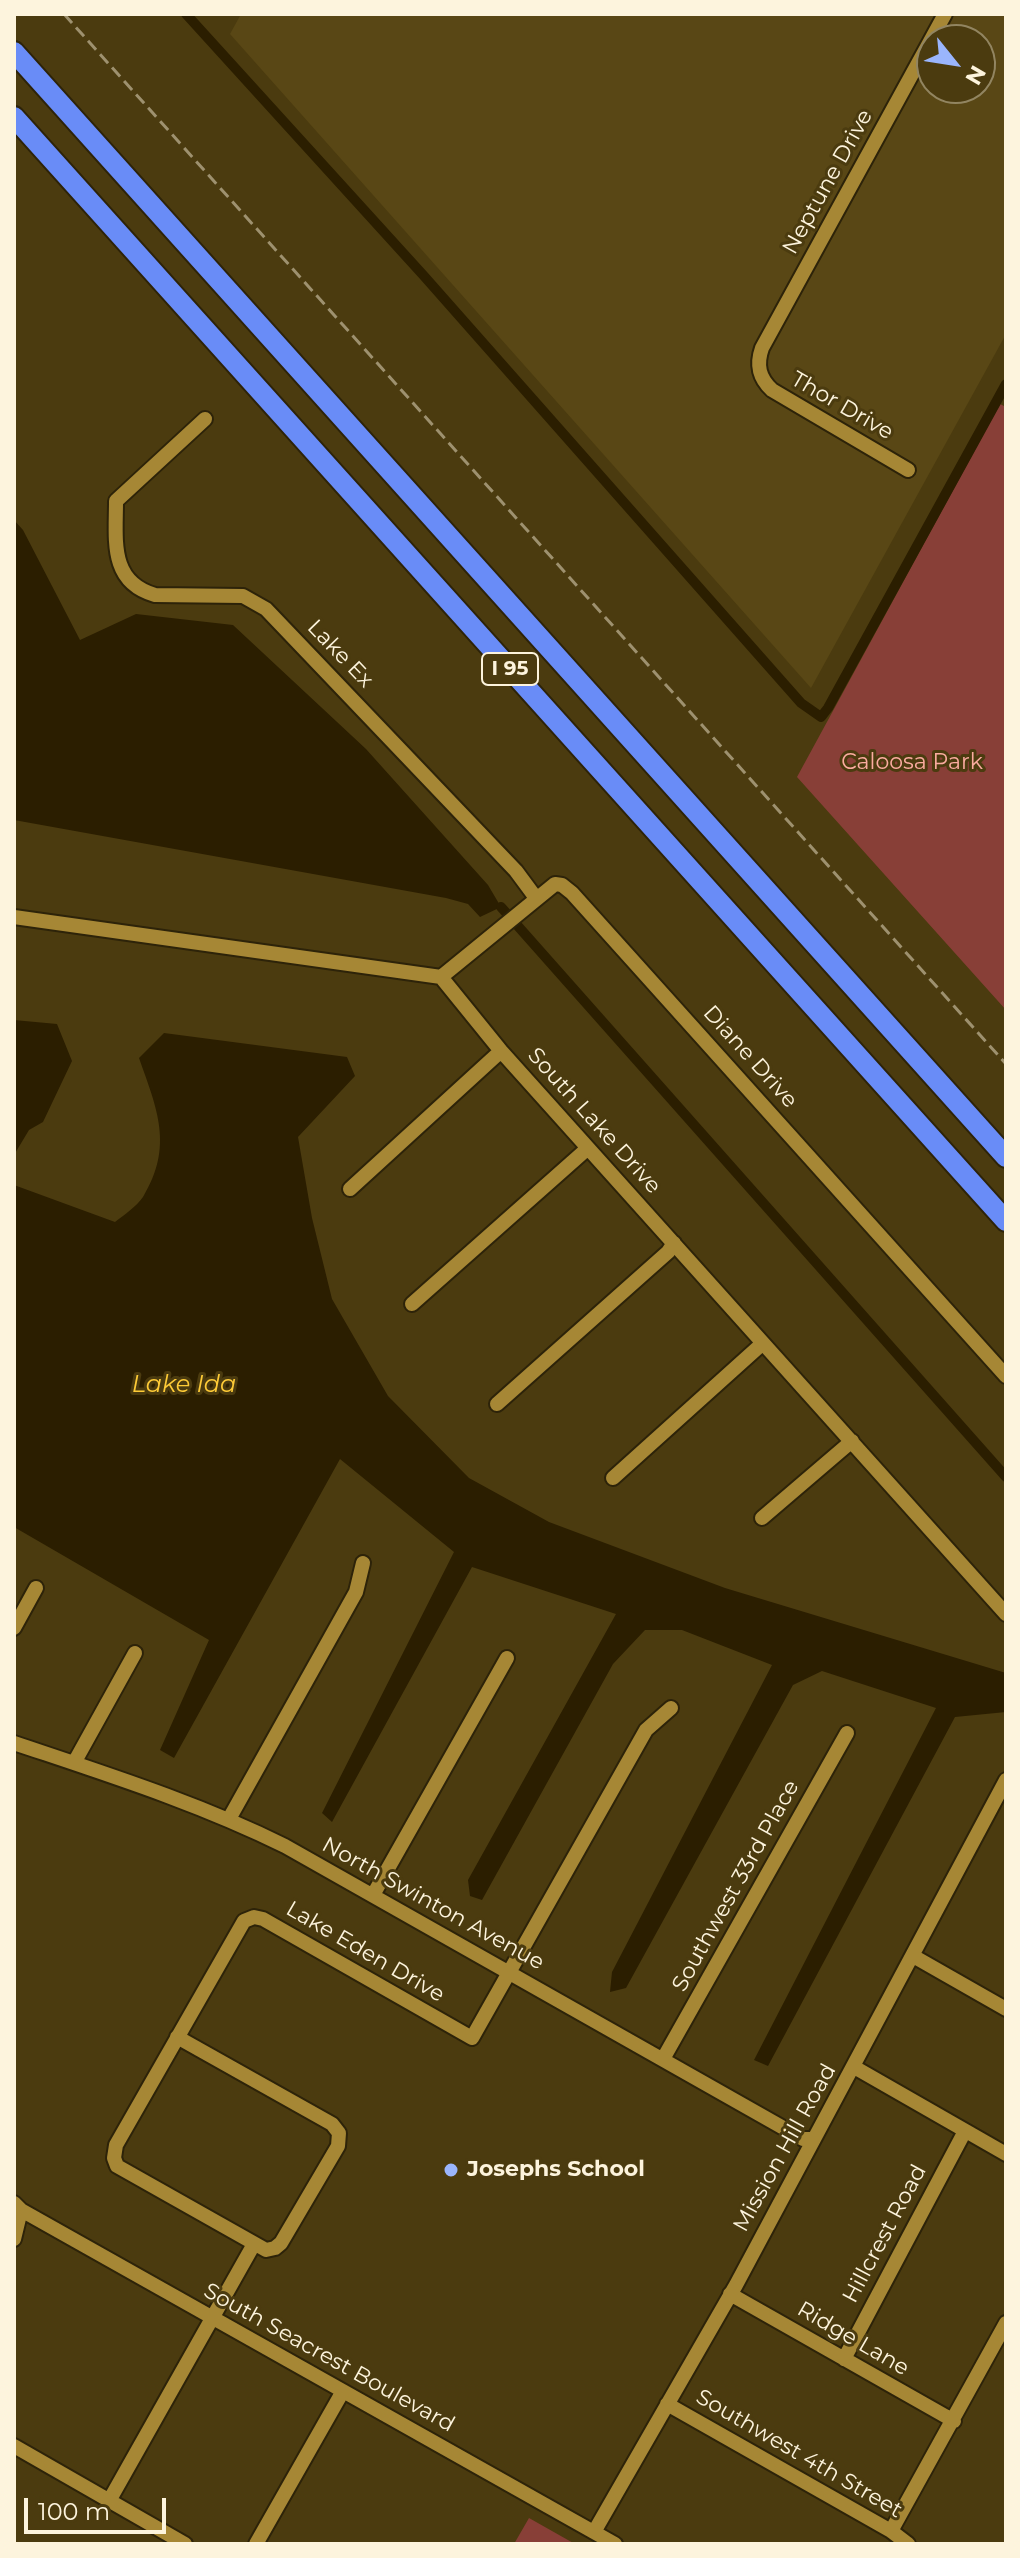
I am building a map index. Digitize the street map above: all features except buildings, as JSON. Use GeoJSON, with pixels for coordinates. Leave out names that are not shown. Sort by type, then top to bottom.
{"type":"FeatureCollection","features":[{"type":"Feature","properties":{"kind":"highway","name":"I 95"},"geometry":{"type":"LineString","coordinates":[[14,52],[1006,1157]]}},
{"type":"Feature","properties":{"kind":"highway","name":"I 95"},"geometry":{"type":"LineString","coordinates":[[14,117],[1006,1221]]}},
{"type":"Feature","properties":{"kind":"street","name":"Neptune Drive"},"geometry":{"type":"LineString","coordinates":[[761,374],[759,361],[762,348],[945,14]]}},
{"type":"Feature","properties":{"kind":"street","name":"Thor Drive"},"geometry":{"type":"LineString","coordinates":[[761,374],[772,390],[908,470]]}},
{"type":"Feature","properties":{"kind":"street","name":"Lake Ex"},"geometry":{"type":"LineString","coordinates":[[205,419],[116,501],[116,550],[130,583],[155,595],[243,596],[266,609],[516,871],[536,898]]}},
{"type":"Feature","properties":{"kind":"street","name":"Diane Drive"},"geometry":{"type":"LineString","coordinates":[[536,898],[555,884],[572,893],[1006,1376]]}},
{"type":"Feature","properties":{"kind":"street"},"geometry":{"type":"LineString","coordinates":[[14,917],[441,977],[505,927],[536,898]]}},
{"type":"Feature","properties":{"kind":"street","name":"South Lake Drive"},"geometry":{"type":"LineString","coordinates":[[441,977],[501,1051],[1006,1614]]}},
{"type":"Feature","properties":{"kind":"street"},"geometry":{"type":"LineString","coordinates":[[350,1189],[501,1051]]}},
{"type":"Feature","properties":{"kind":"street"},"geometry":{"type":"LineString","coordinates":[[412,1304],[588,1148]]}},
{"type":"Feature","properties":{"kind":"street"},"geometry":{"type":"LineString","coordinates":[[497,1404],[668,1252],[674,1243]]}},
{"type":"Feature","properties":{"kind":"street"},"geometry":{"type":"LineString","coordinates":[[613,1478],[763,1343]]}},
{"type":"Feature","properties":{"kind":"street"},"geometry":{"type":"LineString","coordinates":[[762,1518],[852,1441]]}},
{"type":"Feature","properties":{"kind":"street"},"geometry":{"type":"LineString","coordinates":[[229,1819],[356,1592],[363,1563]]}},
{"type":"Feature","properties":{"kind":"street"},"geometry":{"type":"LineString","coordinates":[[14,1628],[36,1588]]}},
{"type":"Feature","properties":{"kind":"street"},"geometry":{"type":"LineString","coordinates":[[74,1763],[135,1653]]}},
{"type":"Feature","properties":{"kind":"street"},"geometry":{"type":"LineString","coordinates":[[373,1895],[507,1658]]}},
{"type":"Feature","properties":{"kind":"street"},"geometry":{"type":"LineString","coordinates":[[511,1974],[646,1730],[671,1708]]}},
{"type":"Feature","properties":{"kind":"street","name":"Southwest 33rd Place"},"geometry":{"type":"LineString","coordinates":[[663,2059],[847,1733]]}},
{"type":"Feature","properties":{"kind":"street","name":"North Swinton Avenue"},"geometry":{"type":"LineString","coordinates":[[14,1743],[229,1819],[285,1846],[803,2139],[813,2139]]}},
{"type":"Feature","properties":{"kind":"street","name":"Mission Hill Road"},"geometry":{"type":"LineString","coordinates":[[594,2532],[818,2134],[1006,1780]]}},
{"type":"Feature","properties":{"kind":"street","name":"Lake Eden Drive"},"geometry":{"type":"LineString","coordinates":[[254,2244],[117,2166],[114,2158],[116,2145],[244,1921],[254,1917],[263,1919],[472,2038],[511,1974]]}},
{"type":"Feature","properties":{"kind":"street"},"geometry":{"type":"LineString","coordinates":[[913,1956],[1006,2009]]}},
{"type":"Feature","properties":{"kind":"street"},"geometry":{"type":"LineString","coordinates":[[109,2501],[254,2244],[266,2250],[281,2243],[338,2146],[339,2133],[332,2124],[177,2037]]}},
{"type":"Feature","properties":{"kind":"street"},"geometry":{"type":"LineString","coordinates":[[854,2067],[1006,2154]]}},
{"type":"Feature","properties":{"kind":"street","name":"Hillcrest Road"},"geometry":{"type":"LineString","coordinates":[[844,2359],[965,2131]]}},
{"type":"Feature","properties":{"kind":"street"},"geometry":{"type":"LineString","coordinates":[[14,2239],[16,2210]]}},
{"type":"Feature","properties":{"kind":"street","name":"South Seacrest Boulevard"},"geometry":{"type":"LineString","coordinates":[[16,2210],[615,2544]]}},
{"type":"Feature","properties":{"kind":"street","name":"Ridge Lane"},"geometry":{"type":"LineString","coordinates":[[730,2294],[954,2421]]}},
{"type":"Feature","properties":{"kind":"street"},"geometry":{"type":"LineString","coordinates":[[891,2531],[1006,2323]]}},
{"type":"Feature","properties":{"kind":"street"},"geometry":{"type":"LineString","coordinates":[[256,2544],[343,2391]]}},
{"type":"Feature","properties":{"kind":"street","name":"Southwest 4th Street"},"geometry":{"type":"LineString","coordinates":[[667,2404],[891,2531],[908,2544]]}},
{"type":"Feature","properties":{"kind":"street"},"geometry":{"type":"LineString","coordinates":[[14,2446],[185,2544]]}},
{"type":"Feature","properties":{"kind":"shaded area"},"geometry":{"type":"Polygon","coordinates":[[[241,14],[1006,14],[1006,334],[811,688],[230,34],[241,14]]]}},
{"type":"Feature","properties":{"kind":"green space","name":"Caloosa Park"},"geometry":{"type":"Polygon","coordinates":[[[1000,404],[1006,407],[1006,1010],[797,777],[1000,404]]]}},
{"type":"Feature","properties":{"kind":"green space"},"geometry":{"type":"Polygon","coordinates":[[[529,2518],[575,2544],[514,2544],[529,2518]]]}},
{"type":"Feature","properties":{"kind":"water"},"geometry":{"type":"Polygon","coordinates":[[[14,520],[23,530],[80,640],[136,614],[233,625],[366,749],[488,885],[501,907],[480,917],[468,904],[446,898],[14,820],[14,520]]]}},
{"type":"Feature","properties":{"kind":"water"},"geometry":{"type":"Polygon","coordinates":[[[14,1020],[57,1024],[72,1061],[43,1122],[29,1130],[14,1155],[14,1020]]]}},
{"type":"Feature","properties":{"kind":"water","name":"Lake Ida"},"geometry":{"type":"Polygon","coordinates":[[[164,1033],[347,1057],[355,1076],[298,1137],[312,1218],[332,1299],[388,1396],[469,1478],[549,1522],[725,1588],[1006,1673],[1006,1712],[955,1717],[768,2066],[754,2060],[936,1708],[822,1671],[793,1685],[626,1988],[610,1992],[612,1972],[772,1665],[682,1630],[645,1630],[613,1664],[482,1900],[470,1896],[468,1880],[616,1614],[472,1567],[332,1822],[322,1813],[454,1552],[340,1459],[174,1758],[160,1750],[209,1640],[14,1527],[14,1185],[115,1222],[137,1204],[152,1178],[160,1144],[152,1094],[139,1058],[164,1033]]]}},
{"type":"Feature","properties":{"kind":"waterway"},"geometry":{"type":"LineString","coordinates":[[186,14],[424,276],[801,703],[821,717],[1006,384]]}},
{"type":"Feature","properties":{"kind":"waterway"},"geometry":{"type":"LineString","coordinates":[[501,907],[1006,1477]]}},
{"type":"Feature","properties":{"kind":"railway"},"geometry":{"type":"LineString","coordinates":[[64,14],[1006,1064]]}},
{"type":"Feature","properties":{"kind":"place","name":"Josephs School"},"geometry":{"type":"Point","coordinates":[451,2170]}}]}
